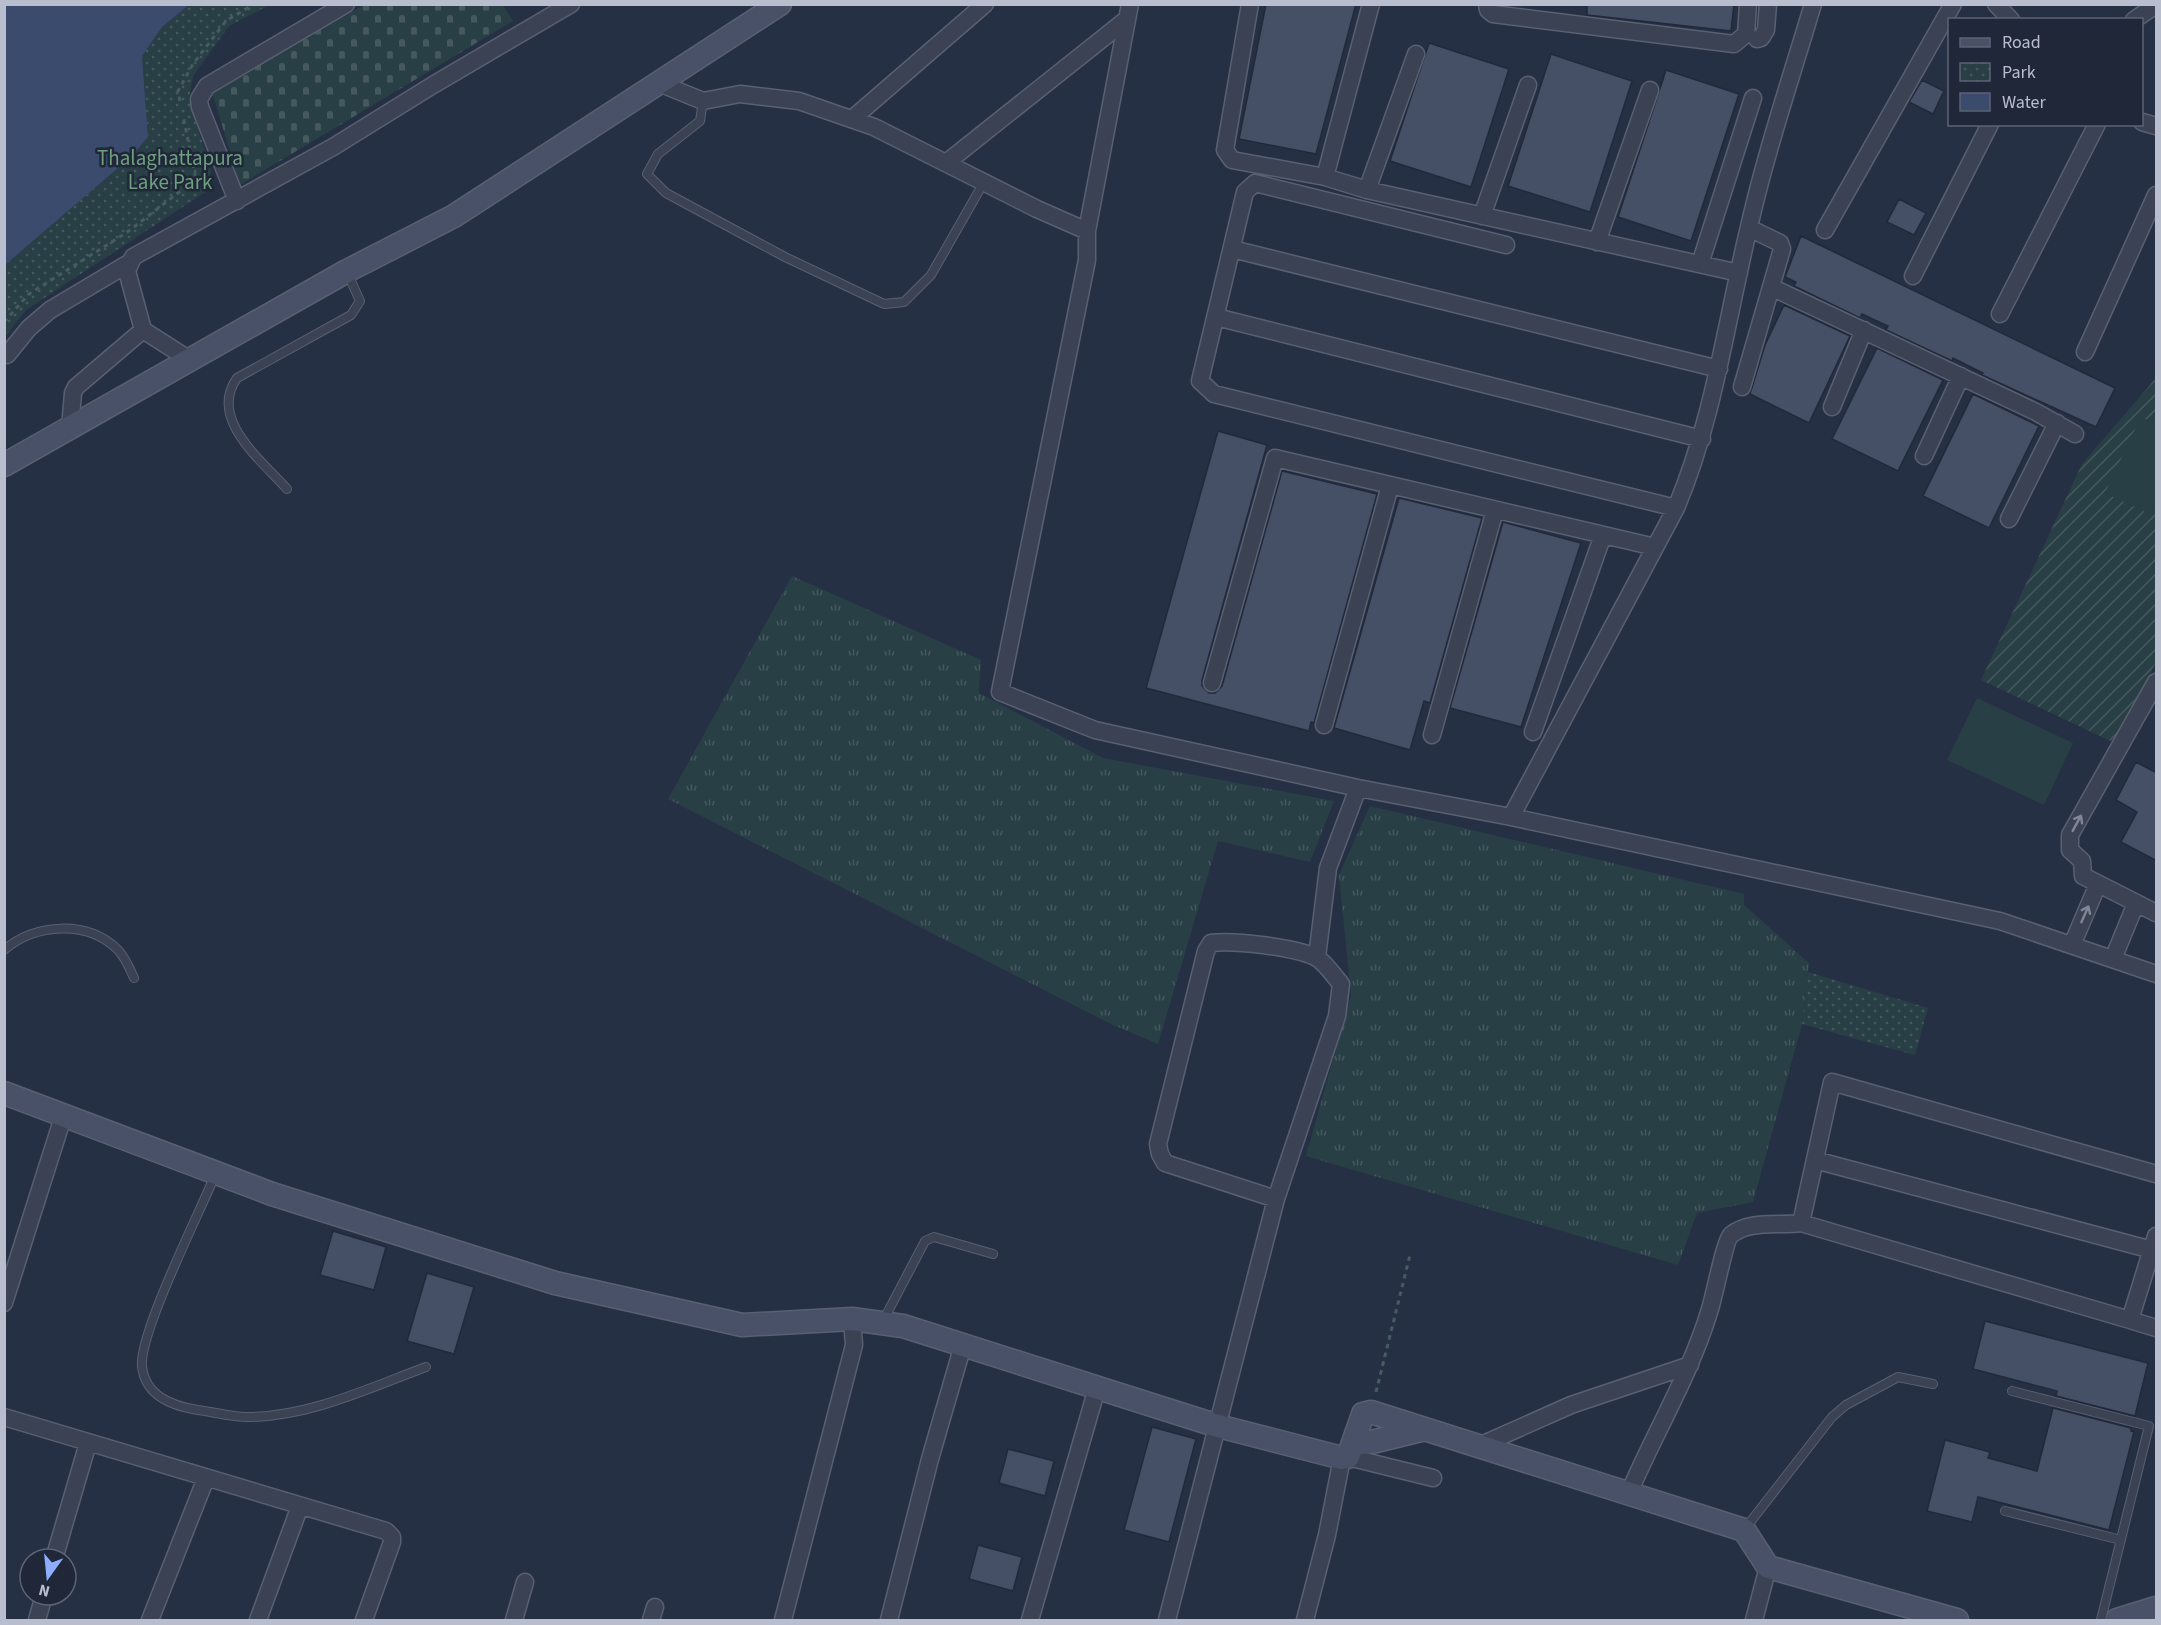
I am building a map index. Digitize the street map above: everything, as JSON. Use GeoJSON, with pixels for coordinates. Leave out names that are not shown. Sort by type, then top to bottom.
{"type":"FeatureCollection","features":[{"type":"Feature","properties":{"kind":"street"},"geometry":{"type":"LineString","coordinates":[[237,201],[200,107],[201,93],[207,86],[346,4]]}},
{"type":"Feature","properties":{"kind":"street"},"geometry":{"type":"LineString","coordinates":[[190,360],[143,330],[127,271],[133,257],[333,147],[571,4]]}},
{"type":"Feature","properties":{"kind":"street"},"geometry":{"type":"LineString","coordinates":[[4,465],[347,271],[453,216],[780,4]]}},
{"type":"Feature","properties":{"kind":"street"},"geometry":{"type":"LineString","coordinates":[[852,119],[985,4]]}},
{"type":"Feature","properties":{"kind":"street"},"geometry":{"type":"LineString","coordinates":[[1250,4],[1225,150],[1232,160],[1326,177],[1367,190],[1739,273]]}},
{"type":"Feature","properties":{"kind":"street"},"geometry":{"type":"LineString","coordinates":[[1326,177],[1371,4]]}},
{"type":"Feature","properties":{"kind":"street"},"geometry":{"type":"LineString","coordinates":[[1487,4],[1488,10],[1493,14],[1734,44],[1746,34],[1748,4]]}},
{"type":"Feature","properties":{"kind":"street"},"geometry":{"type":"LineString","coordinates":[[1757,39],[1764,35],[1768,4]]}},
{"type":"Feature","properties":{"kind":"street"},"geometry":{"type":"LineString","coordinates":[[1511,817],[1676,508],[1702,439],[1749,228],[1813,4]]}},
{"type":"Feature","properties":{"kind":"street"},"geometry":{"type":"LineString","coordinates":[[1825,230],[1953,4]]}},
{"type":"Feature","properties":{"kind":"street"},"geometry":{"type":"LineString","coordinates":[[1996,4],[2009,18]]}},
{"type":"Feature","properties":{"kind":"street"},"geometry":{"type":"LineString","coordinates":[[2137,18],[2157,5]]}},
{"type":"Feature","properties":{"kind":"street"},"geometry":{"type":"LineString","coordinates":[[946,163],[1129,12]]}},
{"type":"Feature","properties":{"kind":"street"},"geometry":{"type":"LineString","coordinates":[[1129,12],[1087,231],[1087,260],[1000,692],[1095,730],[1359,788],[1511,817],[2000,921],[2157,974]]}},
{"type":"Feature","properties":{"kind":"street"},"geometry":{"type":"LineString","coordinates":[[1367,190],[1416,54]]}},
{"type":"Feature","properties":{"kind":"street"},"geometry":{"type":"LineString","coordinates":[[660,83],[703,101],[740,94],[799,101],[852,119],[874,127],[1087,231]]}},
{"type":"Feature","properties":{"kind":"street"},"geometry":{"type":"LineString","coordinates":[[1482,216],[1528,85]]}},
{"type":"Feature","properties":{"kind":"street"},"geometry":{"type":"LineString","coordinates":[[1597,242],[1650,90]]}},
{"type":"Feature","properties":{"kind":"street"},"geometry":{"type":"LineString","coordinates":[[1700,264],[1753,98]]}},
{"type":"Feature","properties":{"kind":"street"},"geometry":{"type":"LineString","coordinates":[[1913,276],[1989,126]]}},
{"type":"Feature","properties":{"kind":"street"},"geometry":{"type":"LineString","coordinates":[[2000,314],[2096,126]]}},
{"type":"Feature","properties":{"kind":"street"},"geometry":{"type":"LineString","coordinates":[[1506,245],[1255,183],[1245,192],[1200,381],[1214,394],[1676,508]]}},
{"type":"Feature","properties":{"kind":"street"},"geometry":{"type":"LineString","coordinates":[[2085,352],[2157,195]]}},
{"type":"Feature","properties":{"kind":"street"},"geometry":{"type":"LineString","coordinates":[[1742,387],[1782,247],[1749,228]]}},
{"type":"Feature","properties":{"kind":"street"},"geometry":{"type":"LineString","coordinates":[[1232,249],[1719,369]]}},
{"type":"Feature","properties":{"kind":"street"},"geometry":{"type":"LineString","coordinates":[[7,355],[29,328],[50,310],[129,263]]}},
{"type":"Feature","properties":{"kind":"street"},"geometry":{"type":"LineString","coordinates":[[1771,287],[1961,376],[2075,434]]}},
{"type":"Feature","properties":{"kind":"street"},"geometry":{"type":"LineString","coordinates":[[1216,316],[1702,439]]}},
{"type":"Feature","properties":{"kind":"street"},"geometry":{"type":"LineString","coordinates":[[70,427],[73,393],[76,387],[143,330]]}},
{"type":"Feature","properties":{"kind":"street"},"geometry":{"type":"LineString","coordinates":[[1832,407],[1864,330]]}},
{"type":"Feature","properties":{"kind":"street"},"geometry":{"type":"LineString","coordinates":[[1924,456],[1961,376]]}},
{"type":"Feature","properties":{"kind":"street"},"geometry":{"type":"LineString","coordinates":[[2009,519],[2057,423]]}},
{"type":"Feature","properties":{"kind":"street"},"geometry":{"type":"LineString","coordinates":[[1212,683],[1275,458],[1655,547]]}},
{"type":"Feature","properties":{"kind":"street"},"geometry":{"type":"LineString","coordinates":[[1324,725],[1390,486]]}},
{"type":"Feature","properties":{"kind":"street"},"geometry":{"type":"LineString","coordinates":[[1432,735],[1495,510]]}},
{"type":"Feature","properties":{"kind":"street"},"geometry":{"type":"LineString","coordinates":[[1533,732],[1603,535]]}},
{"type":"Feature","properties":{"kind":"street"},"geometry":{"type":"LineString","coordinates":[[2157,682],[2070,835],[2070,850],[2082,861],[2083,876],[2157,913]]}},
{"type":"Feature","properties":{"kind":"street"},"geometry":{"type":"LineString","coordinates":[[1317,957],[1328,868],[1359,788]]}},
{"type":"Feature","properties":{"kind":"street"},"geometry":{"type":"LineString","coordinates":[[2072,945],[2098,884]]}},
{"type":"Feature","properties":{"kind":"street"},"geometry":{"type":"LineString","coordinates":[[2113,959],[2136,903]]}},
{"type":"Feature","properties":{"kind":"street"},"geometry":{"type":"LineString","coordinates":[[1167,1620],[1276,1199],[1337,1016],[1341,984],[1317,957],[1277,948],[1224,941],[1211,943],[1206,951],[1158,1144],[1160,1154],[1165,1162],[1276,1199]]}},
{"type":"Feature","properties":{"kind":"street"},"geometry":{"type":"LineString","coordinates":[[1801,1223],[1832,1082],[2157,1174]]}},
{"type":"Feature","properties":{"kind":"street"},"geometry":{"type":"LineString","coordinates":[[4,1093],[272,1194],[555,1283],[742,1325],[852,1319],[903,1326],[1218,1426],[1348,1453],[1433,1478]]}},
{"type":"Feature","properties":{"kind":"street"},"geometry":{"type":"LineString","coordinates":[[4,1303],[64,1114]]}},
{"type":"Feature","properties":{"kind":"street"},"geometry":{"type":"LineString","coordinates":[[1815,1160],[2154,1243],[2130,1320]]}},
{"type":"Feature","properties":{"kind":"street"},"geometry":{"type":"LineString","coordinates":[[1629,1494],[1690,1365],[1710,1310],[1728,1237],[1744,1225],[1779,1226],[1801,1223],[2157,1328]]}},
{"type":"Feature","properties":{"kind":"street"},"geometry":{"type":"LineString","coordinates":[[783,1620],[854,1345],[852,1319]]}},
{"type":"Feature","properties":{"kind":"street"},"geometry":{"type":"LineString","coordinates":[[889,1620],[930,1459],[963,1345]]}},
{"type":"Feature","properties":{"kind":"street"},"geometry":{"type":"LineString","coordinates":[[1479,1446],[1571,1405],[1690,1365]]}},
{"type":"Feature","properties":{"kind":"street"},"geometry":{"type":"LineString","coordinates":[[1030,1620],[1097,1388]]}},
{"type":"Feature","properties":{"kind":"street"},"geometry":{"type":"LineString","coordinates":[[1305,1620],[1348,1453],[1363,1414],[1371,1412],[1744,1530],[1768,1567],[1930,1617],[1957,1620]]}},
{"type":"Feature","properties":{"kind":"street"},"geometry":{"type":"LineString","coordinates":[[4,1417],[386,1531],[392,1537],[364,1620]]}},
{"type":"Feature","properties":{"kind":"street"},"geometry":{"type":"LineString","coordinates":[[1348,1453],[1376,1441],[1425,1429]]}},
{"type":"Feature","properties":{"kind":"street"},"geometry":{"type":"LineString","coordinates":[[58,1547],[88,1443]]}},
{"type":"Feature","properties":{"kind":"street"},"geometry":{"type":"LineString","coordinates":[[150,1620],[206,1478]]}},
{"type":"Feature","properties":{"kind":"street"},"geometry":{"type":"LineString","coordinates":[[258,1620],[300,1506]]}},
{"type":"Feature","properties":{"kind":"street"},"geometry":{"type":"LineString","coordinates":[[1754,1620],[1768,1567]]}},
{"type":"Feature","properties":{"kind":"street"},"geometry":{"type":"LineString","coordinates":[[514,1620],[525,1582]]}},
{"type":"Feature","properties":{"kind":"street"},"geometry":{"type":"LineString","coordinates":[[2117,1620],[2157,1608]]}},
{"type":"Feature","properties":{"kind":"lane"},"geometry":{"type":"LineString","coordinates":[[703,101],[700,121],[658,154],[647,174],[666,192],[785,257],[884,304],[904,302],[930,275],[984,182]]}},
{"type":"Feature","properties":{"kind":"lane"},"geometry":{"type":"LineString","coordinates":[[287,489],[250,449],[231,422],[227,402],[231,386],[237,378],[351,315],[360,301],[347,271]]}},
{"type":"Feature","properties":{"kind":"lane"},"geometry":{"type":"LineString","coordinates":[[4,950],[15,941],[39,932],[68,927],[96,933],[120,951],[134,978]]}},
{"type":"Feature","properties":{"kind":"lane"},"geometry":{"type":"LineString","coordinates":[[217,1172],[150,1328],[142,1365],[153,1394],[170,1403],[189,1408],[246,1417],[286,1414],[350,1396],[426,1366]]}},
{"type":"Feature","properties":{"kind":"lane"},"geometry":{"type":"LineString","coordinates":[[882,1323],[925,1241],[934,1237],[993,1254]]}},
{"type":"Feature","properties":{"kind":"lane"},"geometry":{"type":"LineString","coordinates":[[1744,1530],[1832,1417],[1846,1405],[1898,1377],[1933,1384]]}},
{"type":"Feature","properties":{"kind":"lane"},"geometry":{"type":"LineString","coordinates":[[2012,1392],[2149,1426],[2101,1620]]}},
{"type":"Feature","properties":{"kind":"lane"},"geometry":{"type":"LineString","coordinates":[[2006,1511],[2121,1540]]}},
{"type":"Feature","properties":{"kind":"path"},"geometry":{"type":"LineString","coordinates":[[181,102],[178,91],[193,64],[226,21],[254,4]]}},
{"type":"Feature","properties":{"kind":"path"},"geometry":{"type":"LineString","coordinates":[[4,322],[30,294],[126,233],[196,179],[183,113]]}},
{"type":"Feature","properties":{"kind":"path"},"geometry":{"type":"LineString","coordinates":[[1371,1412],[1410,1255]]}},
{"type":"Feature","properties":{"kind":"green space","name":"Thalaghattapura Lake Park"},"geometry":{"type":"Polygon","coordinates":[[[189,5],[269,5],[229,26],[193,76],[189,99],[211,170],[207,191],[26,310],[5,337],[5,265],[132,156],[148,137],[142,56],[162,27],[189,5]]]}},
{"type":"Feature","properties":{"kind":"green space"},"geometry":{"type":"Polygon","coordinates":[[[364,5],[503,5],[513,21],[240,185],[212,92],[364,5]]]}},
{"type":"Feature","properties":{"kind":"green space"},"geometry":{"type":"Polygon","coordinates":[[[2156,378],[2156,662],[2115,743],[1981,680],[2082,464],[2156,378]]]}},
{"type":"Feature","properties":{"kind":"green space"},"geometry":{"type":"Polygon","coordinates":[[[2141,417],[2156,424],[2156,506],[2152,515],[2105,493],[2141,417]]]}},
{"type":"Feature","properties":{"kind":"green space"},"geometry":{"type":"Polygon","coordinates":[[[792,576],[981,660],[979,693],[1103,758],[1334,801],[1310,862],[1218,841],[1158,1044],[1109,1023],[668,799],[792,576]]]}},
{"type":"Feature","properties":{"kind":"green space"},"geometry":{"type":"Polygon","coordinates":[[[1977,698],[2073,743],[2044,805],[1947,760],[1977,698]]]}},
{"type":"Feature","properties":{"kind":"green space"},"geometry":{"type":"Polygon","coordinates":[[[1370,806],[1744,894],[1744,905],[1809,963],[1802,1024],[1753,1202],[1697,1213],[1678,1265],[1306,1156],[1351,995],[1339,875],[1370,806]]]}},
{"type":"Feature","properties":{"kind":"green space"},"geometry":{"type":"Polygon","coordinates":[[[1808,972],[1928,1008],[1915,1055],[1802,1024],[1808,972]]]}},
{"type":"Feature","properties":{"kind":"water"},"geometry":{"type":"Polygon","coordinates":[[[5,4],[189,5],[162,27],[142,56],[148,137],[132,156],[5,265],[5,4]]]}},
{"type":"Feature","properties":{"kind":"building"},"geometry":{"type":"Polygon","coordinates":[[[1266,4],[1356,4],[1316,154],[1239,139],[1266,4]]]}},
{"type":"Feature","properties":{"kind":"building"},"geometry":{"type":"Polygon","coordinates":[[[1587,4],[1734,4],[1731,31],[1587,15],[1587,4]]]}},
{"type":"Feature","properties":{"kind":"building"},"geometry":{"type":"Polygon","coordinates":[[[1429,43],[1509,69],[1471,187],[1390,161],[1429,43]]]}},
{"type":"Feature","properties":{"kind":"building"},"geometry":{"type":"Polygon","coordinates":[[[1551,54],[1632,81],[1590,212],[1508,186],[1551,54]]]}},
{"type":"Feature","properties":{"kind":"building"},"geometry":{"type":"Polygon","coordinates":[[[1666,70],[1739,94],[1691,241],[1618,217],[1666,70]]]}},
{"type":"Feature","properties":{"kind":"building"},"geometry":{"type":"Polygon","coordinates":[[[1922,80],[1944,91],[1933,114],[1909,102],[1922,80]]]}},
{"type":"Feature","properties":{"kind":"building"},"geometry":{"type":"Polygon","coordinates":[[[1899,199],[1926,213],[1914,235],[1887,222],[1899,199]]]}},
{"type":"Feature","properties":{"kind":"building"},"geometry":{"type":"Polygon","coordinates":[[[1801,236],[2115,388],[2096,427],[1982,375],[1983,373],[1953,358],[1952,361],[1886,330],[1888,326],[1862,314],[1860,318],[1794,286],[1796,282],[1785,277],[1801,236]]]}},
{"type":"Feature","properties":{"kind":"building"},"geometry":{"type":"Polygon","coordinates":[[[1784,305],[1850,336],[1809,423],[1750,394],[1765,345],[1784,305]]]}},
{"type":"Feature","properties":{"kind":"building"},"geometry":{"type":"Polygon","coordinates":[[[1877,348],[1943,380],[1898,471],[1832,439],[1877,348]]]}},
{"type":"Feature","properties":{"kind":"building"},"geometry":{"type":"Polygon","coordinates":[[[1973,394],[2039,426],[1989,528],[1923,496],[1973,394]]]}},
{"type":"Feature","properties":{"kind":"building"},"geometry":{"type":"Polygon","coordinates":[[[1218,431],[1267,445],[1202,680],[1202,686],[1209,693],[1215,693],[1222,686],[1282,471],[1377,494],[1314,723],[1311,722],[1309,731],[1146,688],[1218,431]]]}},
{"type":"Feature","properties":{"kind":"building"},"geometry":{"type":"Polygon","coordinates":[[[1399,498],[1482,518],[1430,703],[1424,701],[1410,750],[1334,728],[1399,498]]]}},
{"type":"Feature","properties":{"kind":"building"},"geometry":{"type":"Polygon","coordinates":[[[1503,522],[1581,543],[1521,727],[1450,708],[1503,522]]]}},
{"type":"Feature","properties":{"kind":"building"},"geometry":{"type":"Polygon","coordinates":[[[2136,762],[2157,773],[2157,861],[2121,842],[2137,812],[2116,800],[2136,762]]]}},
{"type":"Feature","properties":{"kind":"building"},"geometry":{"type":"Polygon","coordinates":[[[333,1231],[386,1247],[374,1290],[320,1275],[333,1231]]]}},
{"type":"Feature","properties":{"kind":"building"},"geometry":{"type":"Polygon","coordinates":[[[427,1273],[474,1287],[454,1354],[407,1341],[427,1273]]]}},
{"type":"Feature","properties":{"kind":"building"},"geometry":{"type":"Polygon","coordinates":[[[1985,1321],[2148,1363],[2135,1416],[2056,1396],[2057,1391],[1973,1369],[1985,1321]]]}},
{"type":"Feature","properties":{"kind":"building"},"geometry":{"type":"Polygon","coordinates":[[[2053,1408],[2131,1428],[2134,1432],[2109,1530],[1978,1497],[1972,1522],[1927,1511],[1945,1440],[1990,1452],[1988,1458],[2037,1471],[2053,1408]]]}},
{"type":"Feature","properties":{"kind":"building"},"geometry":{"type":"Polygon","coordinates":[[[1152,1427],[1196,1439],[1169,1542],[1124,1530],[1152,1427]]]}},
{"type":"Feature","properties":{"kind":"building"},"geometry":{"type":"Polygon","coordinates":[[[1008,1449],[1054,1461],[1045,1496],[999,1483],[1008,1449]]]}},
{"type":"Feature","properties":{"kind":"building"},"geometry":{"type":"Polygon","coordinates":[[[978,1545],[1022,1557],[1013,1591],[969,1579],[978,1545]]]}}]}
